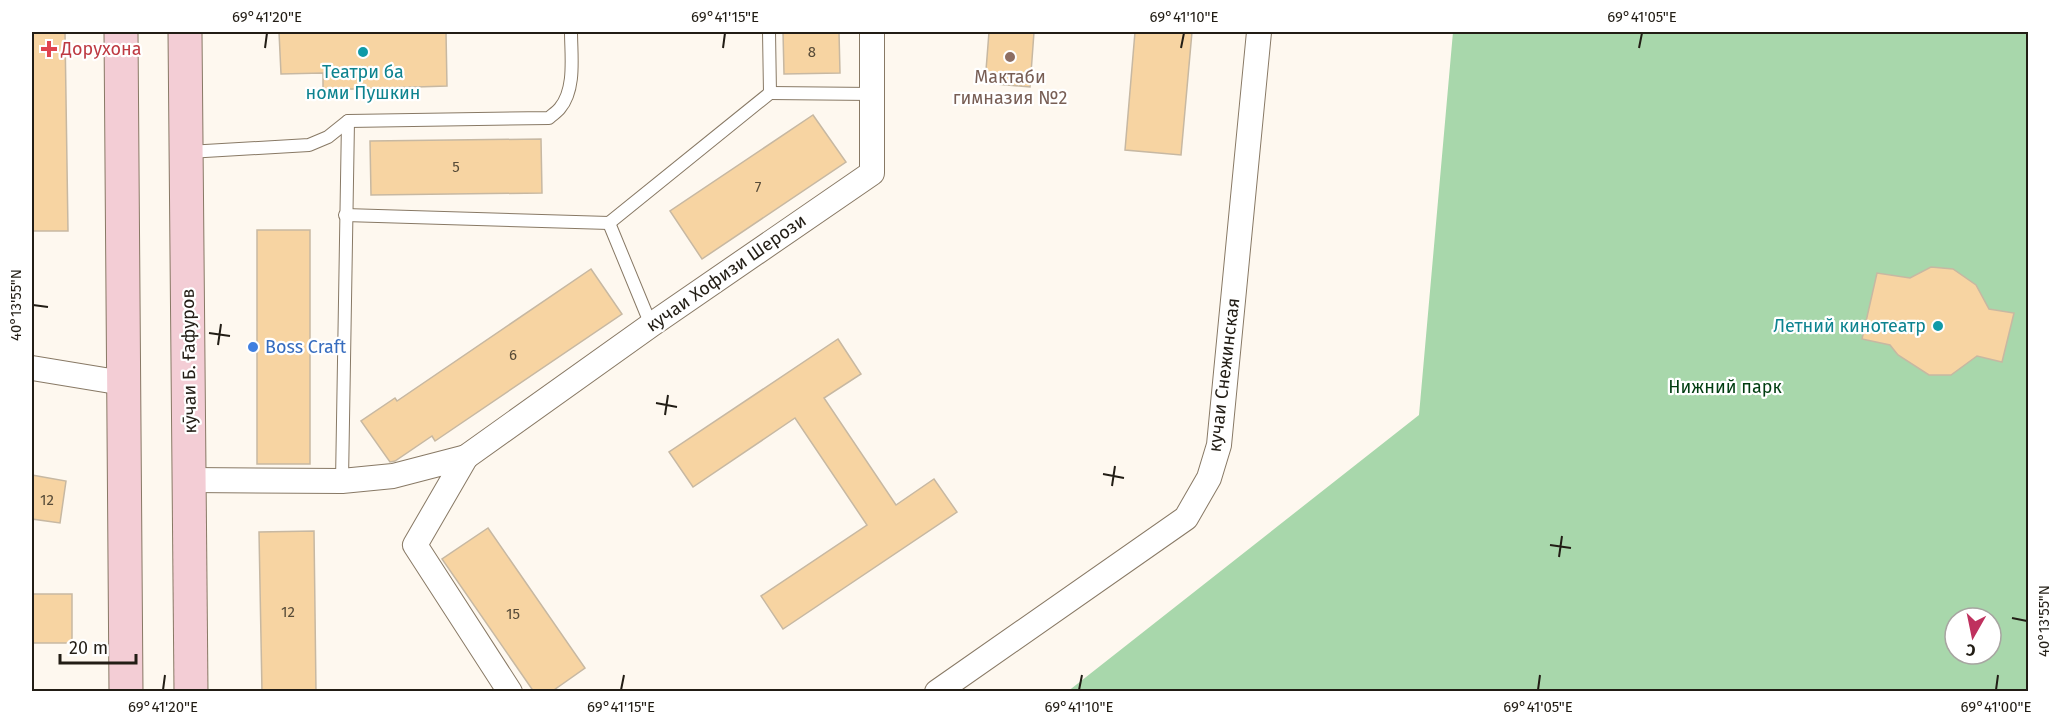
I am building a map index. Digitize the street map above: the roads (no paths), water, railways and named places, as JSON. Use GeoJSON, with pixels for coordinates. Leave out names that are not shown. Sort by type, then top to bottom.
{"type":"FeatureCollection","features":[{"type":"Feature","properties":{"kind":"main road"},"geometry":{"type":"LineString","coordinates":[[121,32],[126,692]]}},
{"type":"Feature","properties":{"kind":"main road","name":"кӯчаи Б. Ғафуров"},"geometry":{"type":"LineString","coordinates":[[185,32],[191,692]]}},
{"type":"Feature","properties":{"kind":"street","name":"кучаи Хофизи Шерози"},"geometry":{"type":"LineString","coordinates":[[466,457],[651,325],[872,174],[872,32]]}},
{"type":"Feature","properties":{"kind":"street","name":"кучаи Снежинская"},"geometry":{"type":"LineString","coordinates":[[937,692],[1186,518],[1209,478],[1219,445],[1259,32]]}},
{"type":"Feature","properties":{"kind":"street"},"geometry":{"type":"LineString","coordinates":[[32,368],[123,383]]}},
{"type":"Feature","properties":{"kind":"street"},"geometry":{"type":"LineString","coordinates":[[190,480],[342,481],[393,476],[466,457]]}},
{"type":"Feature","properties":{"kind":"street"},"geometry":{"type":"LineString","coordinates":[[466,457],[415,545],[510,692]]}},
{"type":"Feature","properties":{"kind":"lane"},"geometry":{"type":"LineString","coordinates":[[187,152],[309,146],[328,137],[348,121],[549,118],[561,107],[567,93],[571,76],[571,32]]}},
{"type":"Feature","properties":{"kind":"lane"},"geometry":{"type":"LineString","coordinates":[[769,32],[770,93]]}},
{"type":"Feature","properties":{"kind":"lane"},"geometry":{"type":"LineString","coordinates":[[345,214],[609,223],[770,93],[872,94]]}},
{"type":"Feature","properties":{"kind":"lane"},"geometry":{"type":"LineString","coordinates":[[342,481],[348,121]]}},
{"type":"Feature","properties":{"kind":"lane"},"geometry":{"type":"LineString","coordinates":[[609,223],[651,325]]}},
{"type":"Feature","properties":{"kind":"place","name":"Дорухона"},"geometry":{"type":"Point","coordinates":[49,49]}},
{"type":"Feature","properties":{"kind":"place","name":"Театри ба номи Пушкин"},"geometry":{"type":"Point","coordinates":[363,52]}},
{"type":"Feature","properties":{"kind":"place","name":"Мактаби гимназия №2"},"geometry":{"type":"Point","coordinates":[1010,57]}},
{"type":"Feature","properties":{"kind":"place","name":"Летний кинотеатр"},"geometry":{"type":"Point","coordinates":[1938,326]}},
{"type":"Feature","properties":{"kind":"place","name":"Boss Craft"},"geometry":{"type":"Point","coordinates":[253,347]}},
{"type":"Feature","properties":{"kind":"park label","name":"Нижний парк"},"geometry":{"type":"Point","coordinates":[1725,387]}}]}
